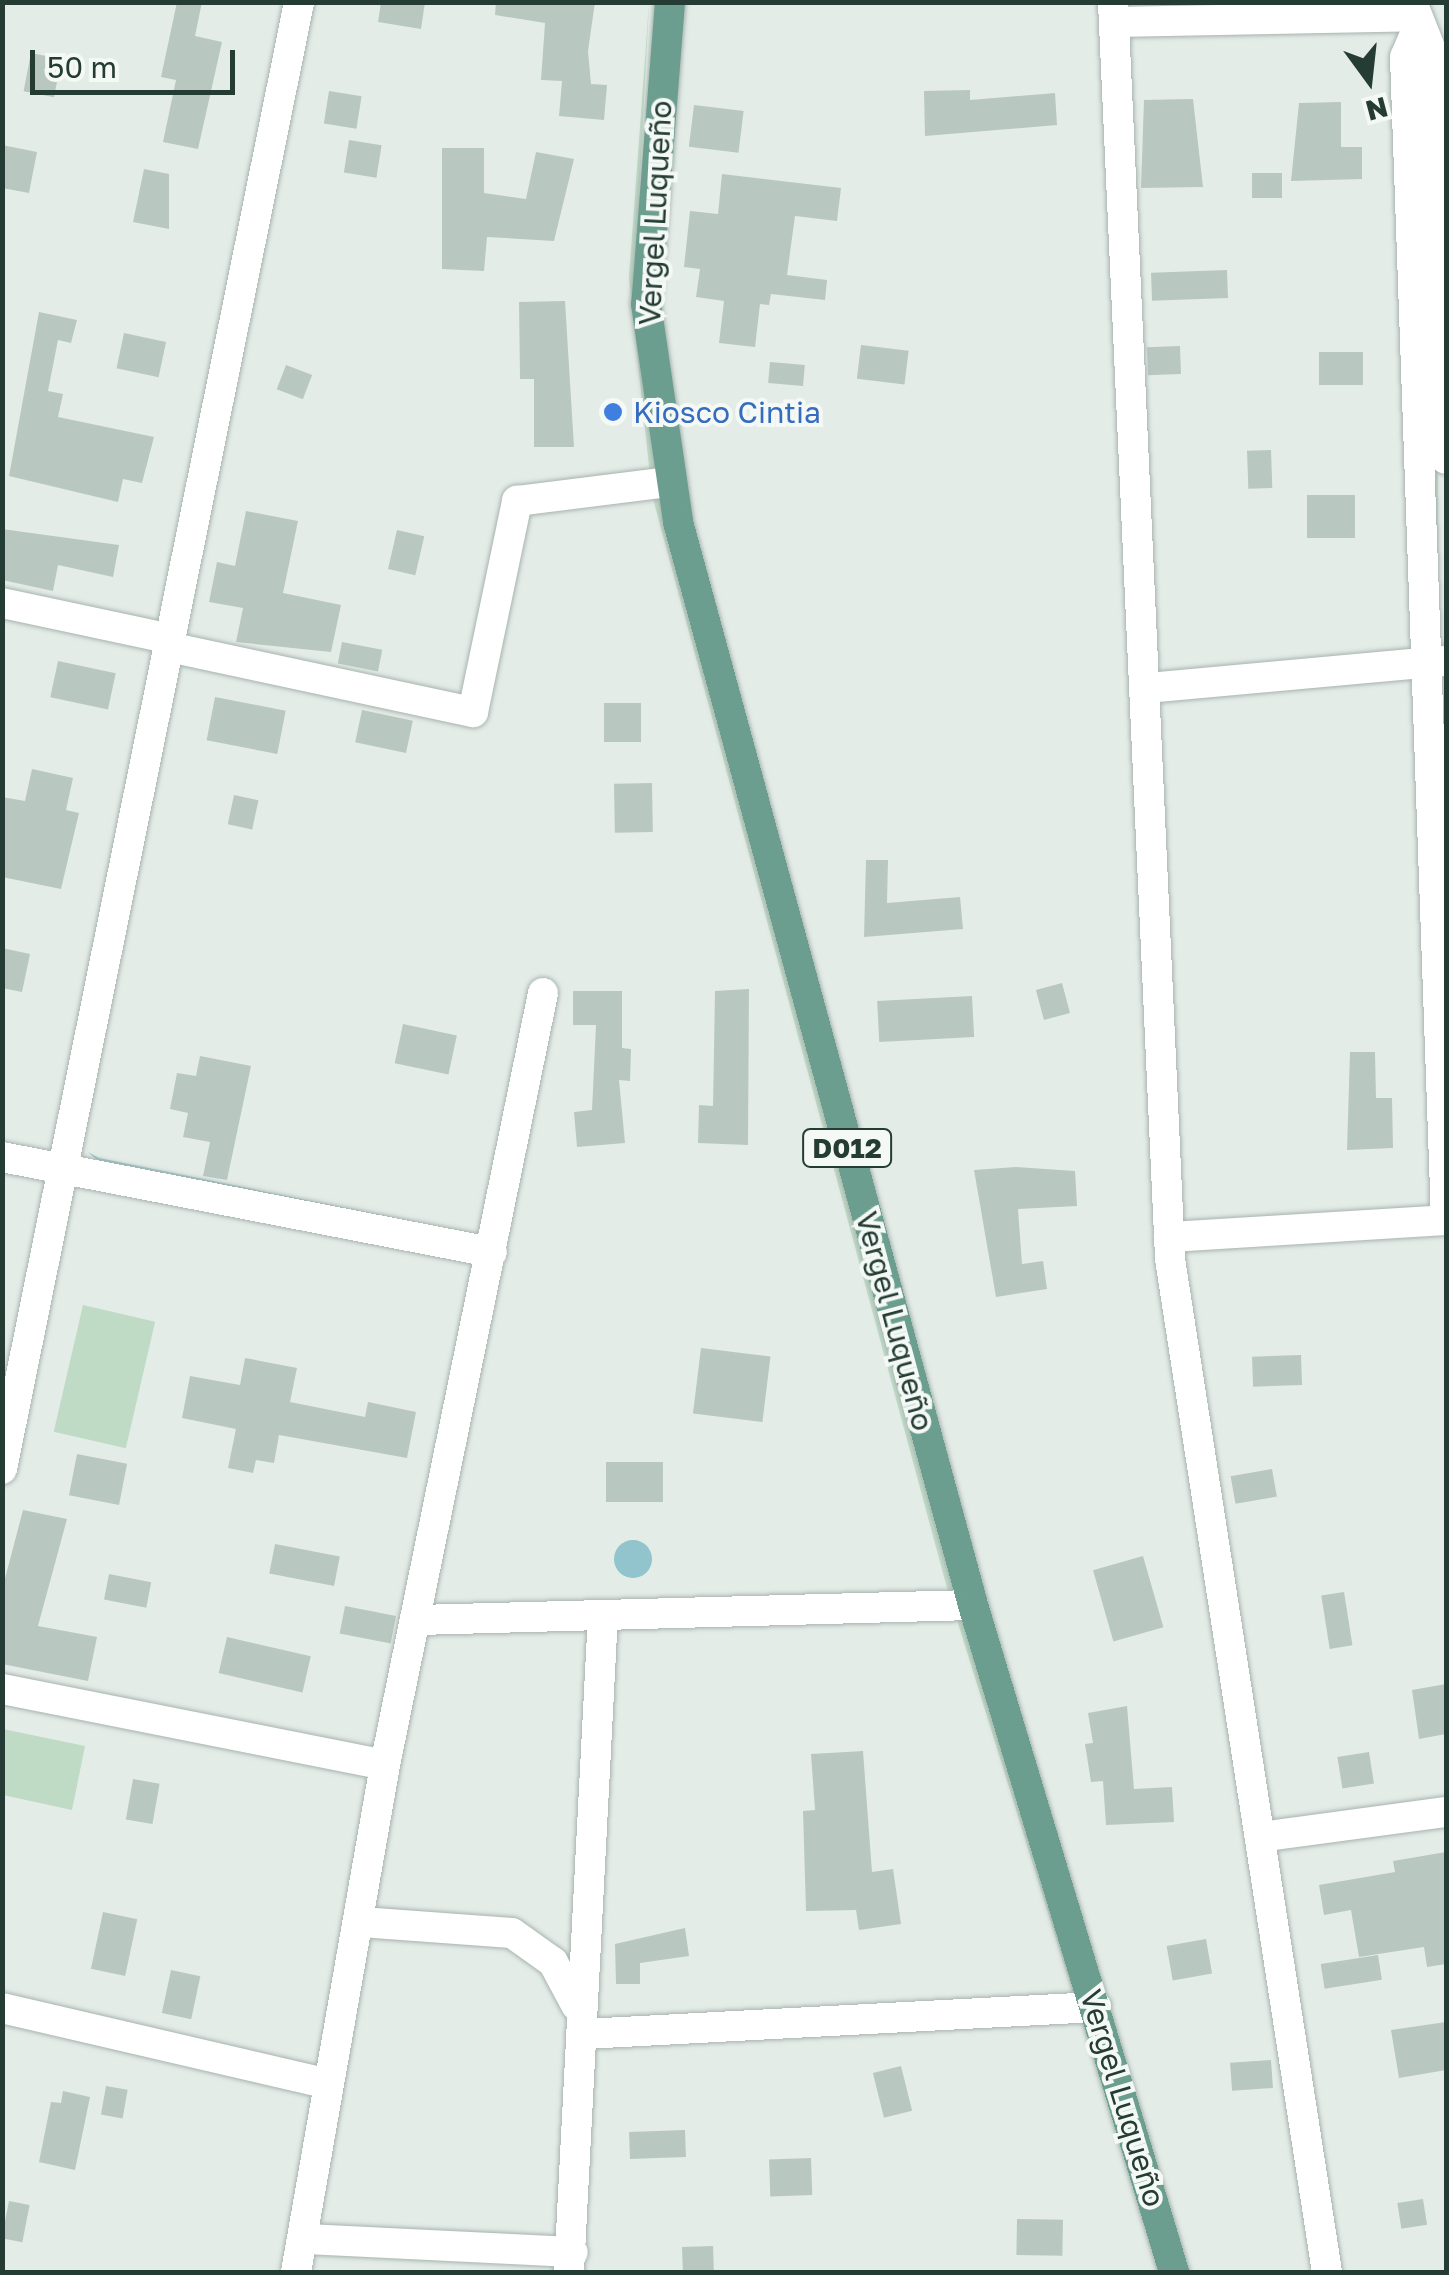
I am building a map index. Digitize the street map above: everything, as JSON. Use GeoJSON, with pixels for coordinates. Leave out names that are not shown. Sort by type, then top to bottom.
{"type":"FeatureCollection","features":[{"type":"Feature","properties":{"kind":"main road","name":"Vergel Luqueño"},"geometry":{"type":"LineString","coordinates":[[670,2],[646,304],[669,482],[974,1604],[1174,2272]]}},
{"type":"Feature","properties":{"kind":"street"},"geometry":{"type":"LineString","coordinates":[[2,1469],[299,2]]}},
{"type":"Feature","properties":{"kind":"street"},"geometry":{"type":"LineString","coordinates":[[1169,1237],[1446,1220],[1436,661],[1433,55],[1415,16],[1114,12],[1169,1237],[1327,2272]]}},
{"type":"Feature","properties":{"kind":"street"},"geometry":{"type":"LineString","coordinates":[[1437,429],[1446,459]]}},
{"type":"Feature","properties":{"kind":"street"},"geometry":{"type":"LineString","coordinates":[[2,603],[474,712],[517,501],[669,482]]}},
{"type":"Feature","properties":{"kind":"street"},"geometry":{"type":"LineString","coordinates":[[1147,688],[1436,661]]}},
{"type":"Feature","properties":{"kind":"street"},"geometry":{"type":"LineString","coordinates":[[296,2272],[306,2239],[324,2083],[360,1922],[385,1765],[418,1620],[543,993]]}},
{"type":"Feature","properties":{"kind":"street"},"geometry":{"type":"LineString","coordinates":[[2,1158],[492,1252]]}},
{"type":"Feature","properties":{"kind":"street"},"geometry":{"type":"LineString","coordinates":[[418,1620],[974,1604]]}},
{"type":"Feature","properties":{"kind":"street"},"geometry":{"type":"LineString","coordinates":[[306,2239],[571,2262],[603,1615]]}},
{"type":"Feature","properties":{"kind":"street"},"geometry":{"type":"LineString","coordinates":[[2,1689],[385,1765]]}},
{"type":"Feature","properties":{"kind":"street"},"geometry":{"type":"LineString","coordinates":[[1260,1837],[1446,1812]]}},
{"type":"Feature","properties":{"kind":"street"},"geometry":{"type":"LineString","coordinates":[[360,1922],[512,1933],[553,1962],[581,2021]]}},
{"type":"Feature","properties":{"kind":"street"},"geometry":{"type":"LineString","coordinates":[[581,2021],[1096,2007]]}},
{"type":"Feature","properties":{"kind":"street"},"geometry":{"type":"LineString","coordinates":[[2,2008],[324,2083]]}},
{"type":"Feature","properties":{"kind":"green space"},"geometry":{"type":"Polygon","coordinates":[[[649,3],[635,276],[658,494],[1160,2272],[947,1588],[652,495],[629,277],[649,3]]]}},
{"type":"Feature","properties":{"kind":"green space"},"geometry":{"type":"Polygon","coordinates":[[[1429,463],[1438,464],[1437,637],[1429,463]]]}},
{"type":"Feature","properties":{"kind":"green space"},"geometry":{"type":"Polygon","coordinates":[[[83,1305],[155,1322],[126,1448],[54,1432],[83,1305]]]}},
{"type":"Feature","properties":{"kind":"green space"},"geometry":{"type":"Polygon","coordinates":[[[3,1729],[85,1746],[72,1810],[3,1795],[3,1729]]]}},
{"type":"Feature","properties":{"kind":"water"},"geometry":{"type":"Polygon","coordinates":[[[88,1152],[99,1158],[479,1235],[98,1161],[88,1152]]]}},
{"type":"Feature","properties":{"kind":"water"},"geometry":{"type":"Polygon","coordinates":[[[633,1540],[646,1546],[652,1559],[646,1572],[633,1578],[620,1572],[614,1559],[620,1546],[633,1540]]]}},
{"type":"Feature","properties":{"kind":"building"},"geometry":{"type":"Polygon","coordinates":[[[177,2],[202,2],[195,36],[222,42],[198,149],[163,142],[176,80],[161,77],[177,2]]]}},
{"type":"Feature","properties":{"kind":"building"},"geometry":{"type":"Polygon","coordinates":[[[381,2],[425,2],[421,29],[378,22],[381,2]]]}},
{"type":"Feature","properties":{"kind":"building"},"geometry":{"type":"Polygon","coordinates":[[[496,2],[595,2],[588,51],[591,84],[607,85],[604,120],[559,116],[562,81],[541,80],[545,23],[495,15],[496,2]]]}},
{"type":"Feature","properties":{"kind":"building"},"geometry":{"type":"Polygon","coordinates":[[[31,53],[61,59],[54,97],[24,91],[31,53]]]}},
{"type":"Feature","properties":{"kind":"building"},"geometry":{"type":"Polygon","coordinates":[[[970,90],[970,100],[1055,93],[1057,125],[925,136],[924,91],[970,90]]]}},
{"type":"Feature","properties":{"kind":"building"},"geometry":{"type":"Polygon","coordinates":[[[329,91],[362,96],[356,129],[324,124],[329,91]]]}},
{"type":"Feature","properties":{"kind":"building"},"geometry":{"type":"Polygon","coordinates":[[[1193,99],[1203,187],[1141,188],[1144,100],[1193,99]]]}},
{"type":"Feature","properties":{"kind":"building"},"geometry":{"type":"Polygon","coordinates":[[[1341,102],[1341,147],[1362,147],[1362,179],[1291,181],[1299,103],[1341,102]]]}},
{"type":"Feature","properties":{"kind":"building"},"geometry":{"type":"Polygon","coordinates":[[[694,105],[744,111],[739,153],[689,147],[694,105]]]}},
{"type":"Feature","properties":{"kind":"building"},"geometry":{"type":"Polygon","coordinates":[[[349,140],[382,145],[376,178],[344,173],[349,140]]]}},
{"type":"Feature","properties":{"kind":"building"},"geometry":{"type":"Polygon","coordinates":[[[2,145],[37,152],[29,193],[2,188],[2,145]]]}},
{"type":"Feature","properties":{"kind":"building"},"geometry":{"type":"Polygon","coordinates":[[[442,148],[484,148],[484,193],[526,199],[536,152],[574,159],[554,241],[487,237],[484,271],[442,269],[442,148]]]}},
{"type":"Feature","properties":{"kind":"building"},"geometry":{"type":"Polygon","coordinates":[[[144,169],[169,174],[169,229],[133,222],[144,169]]]}},
{"type":"Feature","properties":{"kind":"building"},"geometry":{"type":"Polygon","coordinates":[[[1252,173],[1282,173],[1282,198],[1252,198],[1252,173]]]}},
{"type":"Feature","properties":{"kind":"building"},"geometry":{"type":"Polygon","coordinates":[[[722,174],[841,188],[837,221],[795,216],[787,275],[827,280],[825,300],[771,294],[769,305],[760,304],[755,347],[719,343],[724,301],[696,297],[700,269],[684,267],[690,211],[718,214],[722,174]]]}},
{"type":"Feature","properties":{"kind":"building"},"geometry":{"type":"Polygon","coordinates":[[[1227,270],[1228,298],[1152,301],[1151,273],[1227,270]]]}},
{"type":"Feature","properties":{"kind":"building"},"geometry":{"type":"Polygon","coordinates":[[[565,301],[574,447],[534,447],[534,379],[520,379],[519,302],[565,301]]]}},
{"type":"Feature","properties":{"kind":"building"},"geometry":{"type":"Polygon","coordinates":[[[39,312],[77,320],[71,343],[58,340],[48,391],[63,394],[58,417],[154,437],[142,483],[123,479],[118,502],[9,476],[39,312]]]}},
{"type":"Feature","properties":{"kind":"building"},"geometry":{"type":"Polygon","coordinates":[[[124,333],[166,342],[159,377],[117,368],[124,333]]]}},
{"type":"Feature","properties":{"kind":"building"},"geometry":{"type":"Polygon","coordinates":[[[861,345],[909,351],[904,385],[857,379],[861,345]]]}},
{"type":"Feature","properties":{"kind":"building"},"geometry":{"type":"Polygon","coordinates":[[[1180,346],[1181,374],[1148,375],[1147,347],[1180,346]]]}},
{"type":"Feature","properties":{"kind":"building"},"geometry":{"type":"Polygon","coordinates":[[[1319,352],[1363,352],[1363,385],[1319,385],[1319,352]]]}},
{"type":"Feature","properties":{"kind":"building"},"geometry":{"type":"Polygon","coordinates":[[[770,362],[805,365],[803,386],[768,383],[770,362]]]}},
{"type":"Feature","properties":{"kind":"building"},"geometry":{"type":"Polygon","coordinates":[[[286,365],[312,375],[303,399],[277,389],[286,365]]]}},
{"type":"Feature","properties":{"kind":"building"},"geometry":{"type":"Polygon","coordinates":[[[1271,450],[1272,488],[1248,489],[1247,451],[1271,450]]]}},
{"type":"Feature","properties":{"kind":"building"},"geometry":{"type":"Polygon","coordinates":[[[1307,495],[1355,495],[1355,538],[1307,538],[1307,495]]]}},
{"type":"Feature","properties":{"kind":"building"},"geometry":{"type":"Polygon","coordinates":[[[246,511],[298,521],[283,593],[341,605],[331,652],[236,642],[243,608],[209,602],[217,562],[235,566],[246,511]]]}},
{"type":"Feature","properties":{"kind":"building"},"geometry":{"type":"Polygon","coordinates":[[[2,529],[119,545],[113,577],[58,565],[53,591],[2,580],[2,529]]]}},
{"type":"Feature","properties":{"kind":"building"},"geometry":{"type":"Polygon","coordinates":[[[397,530],[424,536],[415,575],[388,569],[397,530]]]}},
{"type":"Feature","properties":{"kind":"building"},"geometry":{"type":"Polygon","coordinates":[[[342,642],[382,650],[378,671],[338,664],[342,642]]]}},
{"type":"Feature","properties":{"kind":"building"},"geometry":{"type":"Polygon","coordinates":[[[58,661],[116,673],[108,709],[50,697],[58,661]]]}},
{"type":"Feature","properties":{"kind":"building"},"geometry":{"type":"Polygon","coordinates":[[[215,697],[286,711],[277,754],[207,740],[215,697]]]}},
{"type":"Feature","properties":{"kind":"building"},"geometry":{"type":"Polygon","coordinates":[[[604,703],[641,703],[641,742],[604,742],[604,703]]]}},
{"type":"Feature","properties":{"kind":"building"},"geometry":{"type":"Polygon","coordinates":[[[362,710],[413,721],[406,753],[355,742],[362,710]]]}},
{"type":"Feature","properties":{"kind":"building"},"geometry":{"type":"Polygon","coordinates":[[[32,769],[73,778],[66,810],[79,813],[61,889],[2,877],[2,797],[25,801],[32,769]]]}},
{"type":"Feature","properties":{"kind":"building"},"geometry":{"type":"Polygon","coordinates":[[[652,783],[653,832],[615,833],[614,784],[652,783]]]}},
{"type":"Feature","properties":{"kind":"building"},"geometry":{"type":"Polygon","coordinates":[[[234,795],[258,800],[252,830],[228,824],[234,795]]]}},
{"type":"Feature","properties":{"kind":"building"},"geometry":{"type":"Polygon","coordinates":[[[866,860],[888,860],[887,903],[960,897],[963,929],[864,937],[866,860]]]}},
{"type":"Feature","properties":{"kind":"building"},"geometry":{"type":"Polygon","coordinates":[[[2,948],[30,954],[22,992],[2,988],[2,948]]]}},
{"type":"Feature","properties":{"kind":"building"},"geometry":{"type":"Polygon","coordinates":[[[1062,983],[1070,1013],[1044,1020],[1036,990],[1062,983]]]}},
{"type":"Feature","properties":{"kind":"building"},"geometry":{"type":"Polygon","coordinates":[[[749,989],[748,1145],[698,1143],[699,1105],[713,1106],[715,991],[749,989]]]}},
{"type":"Feature","properties":{"kind":"building"},"geometry":{"type":"Polygon","coordinates":[[[573,991],[622,991],[622,1048],[631,1049],[630,1081],[619,1080],[625,1143],[577,1147],[574,1112],[592,1110],[596,1025],[573,1025],[573,991]]]}},
{"type":"Feature","properties":{"kind":"building"},"geometry":{"type":"Polygon","coordinates":[[[972,996],[974,1037],[879,1042],[877,1001],[972,996]]]}},
{"type":"Feature","properties":{"kind":"building"},"geometry":{"type":"Polygon","coordinates":[[[403,1024],[457,1035],[448,1075],[395,1063],[403,1024]]]}},
{"type":"Feature","properties":{"kind":"building"},"geometry":{"type":"Polygon","coordinates":[[[1350,1052],[1375,1052],[1376,1098],[1392,1098],[1393,1148],[1347,1150],[1350,1052]]]}},
{"type":"Feature","properties":{"kind":"building"},"geometry":{"type":"Polygon","coordinates":[[[200,1056],[251,1066],[227,1180],[203,1176],[210,1142],[183,1137],[188,1113],[170,1109],[177,1073],[196,1076],[200,1056]]]}},
{"type":"Feature","properties":{"kind":"building"},"geometry":{"type":"Polygon","coordinates":[[[1016,1167],[1075,1171],[1077,1206],[1018,1209],[1022,1264],[1043,1261],[1047,1289],[996,1297],[974,1170],[1016,1167]]]}},
{"type":"Feature","properties":{"kind":"building"},"geometry":{"type":"Polygon","coordinates":[[[701,1348],[770,1357],[762,1422],[693,1414],[701,1348]]]}},
{"type":"Feature","properties":{"kind":"building"},"geometry":{"type":"Polygon","coordinates":[[[1301,1355],[1302,1385],[1253,1387],[1252,1357],[1301,1355]]]}},
{"type":"Feature","properties":{"kind":"building"},"geometry":{"type":"Polygon","coordinates":[[[245,1358],[297,1368],[290,1402],[365,1417],[368,1402],[416,1412],[407,1458],[279,1435],[274,1463],[256,1460],[253,1473],[228,1468],[236,1429],[182,1418],[190,1376],[240,1385],[245,1358]]]}},
{"type":"Feature","properties":{"kind":"building"},"geometry":{"type":"Polygon","coordinates":[[[77,1454],[127,1464],[119,1505],[69,1495],[77,1454]]]}},
{"type":"Feature","properties":{"kind":"building"},"geometry":{"type":"Polygon","coordinates":[[[606,1462],[663,1462],[663,1502],[606,1502],[606,1462]]]}},
{"type":"Feature","properties":{"kind":"building"},"geometry":{"type":"Polygon","coordinates":[[[1272,1469],[1277,1497],[1236,1504],[1231,1476],[1272,1469]]]}},
{"type":"Feature","properties":{"kind":"building"},"geometry":{"type":"Polygon","coordinates":[[[23,1510],[67,1519],[38,1626],[97,1637],[88,1681],[2,1664],[2,1590],[23,1510]]]}},
{"type":"Feature","properties":{"kind":"building"},"geometry":{"type":"Polygon","coordinates":[[[275,1544],[340,1557],[334,1586],[269,1573],[275,1544]]]}},
{"type":"Feature","properties":{"kind":"building"},"geometry":{"type":"Polygon","coordinates":[[[1143,1556],[1163,1627],[1113,1641],[1093,1570],[1143,1556]]]}},
{"type":"Feature","properties":{"kind":"building"},"geometry":{"type":"Polygon","coordinates":[[[109,1574],[151,1582],[146,1608],[104,1600],[109,1574]]]}},
{"type":"Feature","properties":{"kind":"building"},"geometry":{"type":"Polygon","coordinates":[[[1344,1592],[1352,1645],[1330,1649],[1321,1596],[1344,1592]]]}},
{"type":"Feature","properties":{"kind":"building"},"geometry":{"type":"Polygon","coordinates":[[[345,1606],[396,1616],[391,1643],[340,1633],[345,1606]]]}},
{"type":"Feature","properties":{"kind":"building"},"geometry":{"type":"Polygon","coordinates":[[[227,1637],[311,1656],[302,1692],[219,1673],[227,1637]]]}},
{"type":"Feature","properties":{"kind":"building"},"geometry":{"type":"Polygon","coordinates":[[[1446,1684],[1446,1734],[1419,1739],[1412,1690],[1446,1684]]]}},
{"type":"Feature","properties":{"kind":"building"},"geometry":{"type":"Polygon","coordinates":[[[1127,1706],[1134,1789],[1172,1787],[1174,1822],[1106,1825],[1103,1781],[1091,1782],[1085,1744],[1093,1743],[1088,1713],[1127,1706]]]}},
{"type":"Feature","properties":{"kind":"building"},"geometry":{"type":"Polygon","coordinates":[[[863,1751],[872,1872],[893,1869],[901,1924],[859,1930],[856,1910],[806,1911],[803,1811],[815,1810],[811,1754],[863,1751]]]}},
{"type":"Feature","properties":{"kind":"building"},"geometry":{"type":"Polygon","coordinates":[[[1369,1752],[1374,1784],[1342,1789],[1337,1757],[1369,1752]]]}},
{"type":"Feature","properties":{"kind":"building"},"geometry":{"type":"Polygon","coordinates":[[[133,1779],[160,1784],[152,1824],[126,1819],[133,1779]]]}},
{"type":"Feature","properties":{"kind":"building"},"geometry":{"type":"Polygon","coordinates":[[[1446,1852],[1446,1964],[1427,1967],[1424,1947],[1359,1957],[1351,1910],[1324,1915],[1319,1885],[1395,1872],[1393,1861],[1446,1852]]]}},
{"type":"Feature","properties":{"kind":"building"},"geometry":{"type":"Polygon","coordinates":[[[103,1912],[137,1919],[125,1976],[91,1969],[103,1912]]]}},
{"type":"Feature","properties":{"kind":"building"},"geometry":{"type":"Polygon","coordinates":[[[685,1928],[689,1956],[640,1963],[640,1984],[616,1984],[615,1944],[685,1928]]]}},
{"type":"Feature","properties":{"kind":"building"},"geometry":{"type":"Polygon","coordinates":[[[1206,1939],[1212,1973],[1173,1980],[1167,1946],[1206,1939]]]}},
{"type":"Feature","properties":{"kind":"building"},"geometry":{"type":"Polygon","coordinates":[[[1378,1955],[1382,1980],[1325,1989],[1321,1964],[1378,1955]]]}},
{"type":"Feature","properties":{"kind":"building"},"geometry":{"type":"Polygon","coordinates":[[[171,1970],[200,1976],[191,2019],[162,2013],[171,1970]]]}},
{"type":"Feature","properties":{"kind":"building"},"geometry":{"type":"Polygon","coordinates":[[[1446,2022],[1446,2070],[1399,2078],[1391,2030],[1446,2022]]]}},
{"type":"Feature","properties":{"kind":"building"},"geometry":{"type":"Polygon","coordinates":[[[1271,2060],[1273,2088],[1232,2091],[1230,2063],[1271,2060]]]}},
{"type":"Feature","properties":{"kind":"building"},"geometry":{"type":"Polygon","coordinates":[[[901,2066],[912,2111],[884,2118],[873,2073],[901,2066]]]}},
{"type":"Feature","properties":{"kind":"building"},"geometry":{"type":"Polygon","coordinates":[[[106,2086],[128,2090],[123,2118],[101,2115],[106,2086]]]}},
{"type":"Feature","properties":{"kind":"building"},"geometry":{"type":"Polygon","coordinates":[[[63,2091],[90,2097],[75,2170],[39,2162],[51,2102],[61,2103],[63,2091]]]}},
{"type":"Feature","properties":{"kind":"building"},"geometry":{"type":"Polygon","coordinates":[[[685,2130],[686,2157],[630,2159],[629,2132],[685,2130]]]}},
{"type":"Feature","properties":{"kind":"building"},"geometry":{"type":"Polygon","coordinates":[[[811,2158],[812,2195],[770,2196],[769,2159],[811,2158]]]}},
{"type":"Feature","properties":{"kind":"building"},"geometry":{"type":"Polygon","coordinates":[[[1423,2199],[1427,2225],[1401,2229],[1397,2203],[1423,2199]]]}},
{"type":"Feature","properties":{"kind":"building"},"geometry":{"type":"Polygon","coordinates":[[[9,2201],[30,2205],[22,2242],[2,2238],[9,2201]]]}},
{"type":"Feature","properties":{"kind":"building"},"geometry":{"type":"Polygon","coordinates":[[[1017,2219],[1063,2220],[1062,2256],[1016,2255],[1017,2219]]]}},
{"type":"Feature","properties":{"kind":"building"},"geometry":{"type":"Polygon","coordinates":[[[713,2246],[714,2272],[683,2272],[682,2247],[713,2246]]]}},
{"type":"Feature","properties":{"kind":"place","name":"Kiosco Cintia"},"geometry":{"type":"Point","coordinates":[613,412]}}]}
